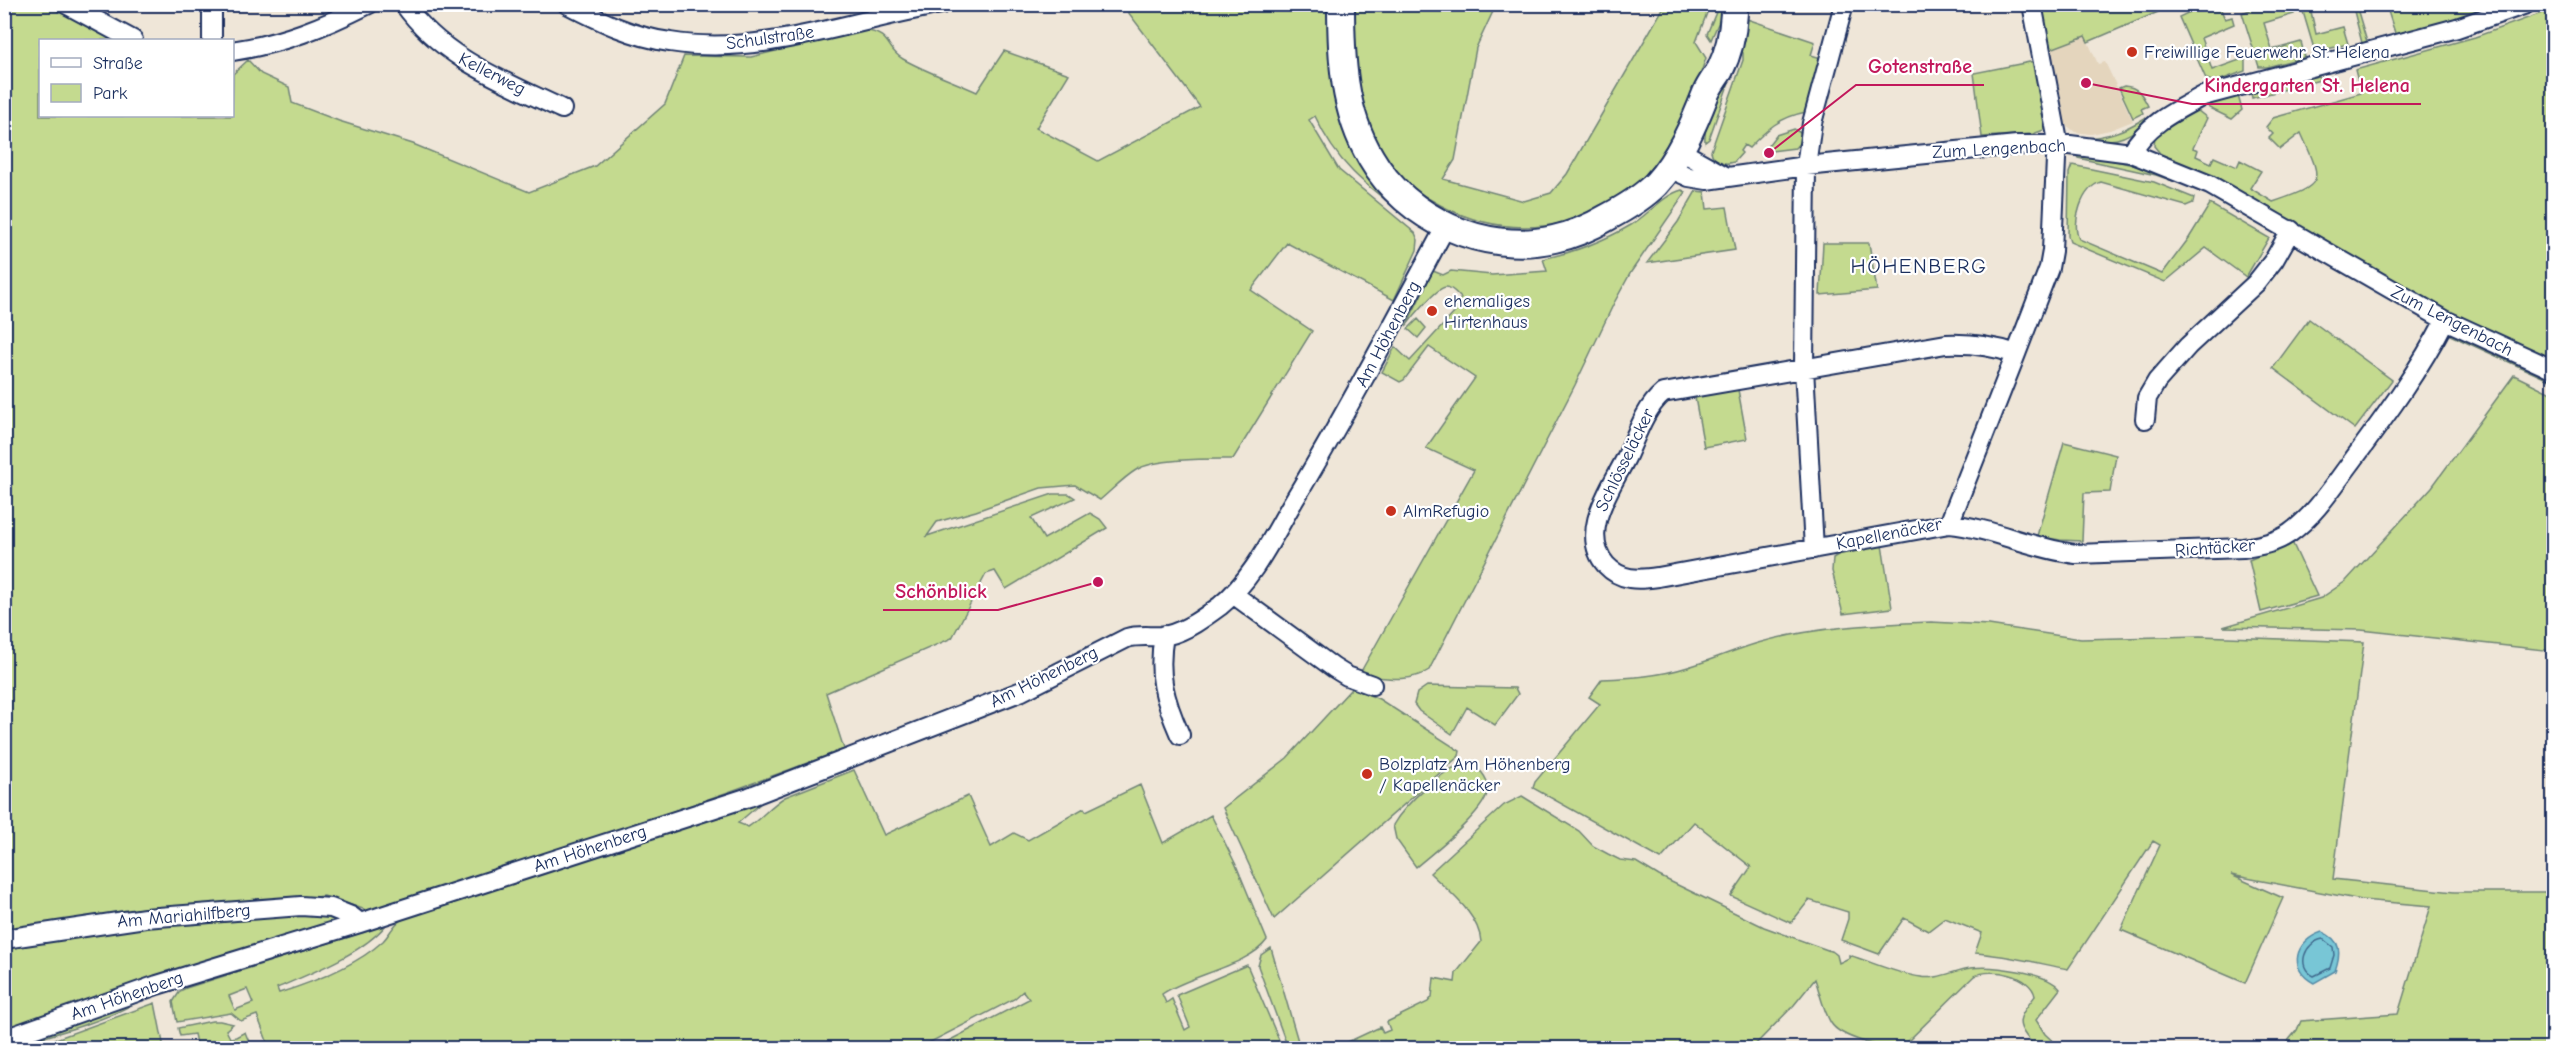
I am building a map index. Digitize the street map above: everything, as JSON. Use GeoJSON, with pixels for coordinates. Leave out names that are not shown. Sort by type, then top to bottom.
{"type":"FeatureCollection","features":[{"type":"Feature","properties":{"kind":"main road"},"geometry":{"type":"LineString","coordinates":[[1341,4],[1346,89],[1353,120],[1377,168],[1389,184],[1414,206],[1446,226],[1471,236],[1522,243],[1552,240],[1581,230],[1631,204],[1655,184],[1674,159],[1710,83],[1716,50],[1736,9]]}},
{"type":"Feature","properties":{"kind":"street"},"geometry":{"type":"LineString","coordinates":[[66,4],[131,39]]}},
{"type":"Feature","properties":{"kind":"street"},"geometry":{"type":"LineString","coordinates":[[212,4],[212,39]]}},
{"type":"Feature","properties":{"kind":"street"},"geometry":{"type":"LineString","coordinates":[[234,51],[309,32],[369,4]]}},
{"type":"Feature","properties":{"kind":"street","name":"Kellerweg"},"geometry":{"type":"LineString","coordinates":[[404,4],[417,21],[452,53],[472,66],[562,109]]}},
{"type":"Feature","properties":{"kind":"street","name":"Schulstraße"},"geometry":{"type":"LineString","coordinates":[[567,4],[617,28],[648,38],[687,45],[768,42],[897,8],[942,4]]}},
{"type":"Feature","properties":{"kind":"street","name":"Kapellenäcker"},"geometry":{"type":"LineString","coordinates":[[1844,4],[1812,123],[1806,166],[1804,368],[1814,549],[1949,524],[2051,259],[2058,144],[2032,4]]}},
{"type":"Feature","properties":{"kind":"street"},"geometry":{"type":"LineString","coordinates":[[2131,153],[2148,130],[2169,114],[2203,96],[2457,28],[2526,4]]}},
{"type":"Feature","properties":{"kind":"street","name":"Zum Lengenbach"},"geometry":{"type":"LineString","coordinates":[[1674,159],[1726,177],[1971,148],[2058,144],[2131,153],[2210,185],[2445,320],[2553,370]]}},
{"type":"Feature","properties":{"kind":"street","name":"Am Höhenberg"},"geometry":{"type":"LineString","coordinates":[[4,1039],[157,985],[360,923],[749,797],[1022,691],[1120,641],[1138,635],[1164,635],[1185,628],[1207,615],[1233,594],[1260,558],[1335,432],[1446,226]]}},
{"type":"Feature","properties":{"kind":"street"},"geometry":{"type":"LineString","coordinates":[[2145,419],[2146,398],[2157,381],[2188,346],[2256,283],[2274,260],[2291,230]]}},
{"type":"Feature","properties":{"kind":"street","name":"Richtäcker"},"geometry":{"type":"LineString","coordinates":[[1949,524],[1967,526],[2055,552],[2076,554],[2243,548],[2276,541],[2300,525],[2324,499],[2412,378],[2445,320]]}},
{"type":"Feature","properties":{"kind":"street","name":"Schlösseläcker"},"geometry":{"type":"LineString","coordinates":[[1814,549],[1658,577],[1635,579],[1621,576],[1607,566],[1598,553],[1595,535],[1599,513],[1649,410],[1663,393],[1946,344],[1967,343],[1994,347],[2016,354]]}},
{"type":"Feature","properties":{"kind":"street"},"geometry":{"type":"LineString","coordinates":[[1233,594],[1334,668],[1347,676],[1372,685]]}},
{"type":"Feature","properties":{"kind":"street"},"geometry":{"type":"LineString","coordinates":[[1164,635],[1160,659],[1161,683],[1180,735]]}},
{"type":"Feature","properties":{"kind":"street","name":"Am Mariahilfberg"},"geometry":{"type":"LineString","coordinates":[[4,939],[144,918],[301,906],[331,908],[351,916],[360,923]]}},
{"type":"Feature","properties":{"kind":"shaded area"},"geometry":{"type":"Polygon","coordinates":[[[2085,35],[2098,64],[2105,62],[2133,121],[2091,134],[2075,132],[2065,124],[2051,49],[2085,35]]]}},
{"type":"Feature","properties":{"kind":"green space"},"geometry":{"type":"Polygon","coordinates":[[[4,5],[47,5],[112,39],[39,39],[39,117],[234,117],[234,73],[248,60],[261,74],[289,87],[292,103],[339,121],[413,144],[529,192],[595,166],[665,104],[684,56],[751,57],[863,30],[884,38],[893,51],[903,59],[977,92],[1004,51],[1069,74],[1036,128],[1098,161],[1200,107],[1128,12],[1127,5],[1330,5],[1337,95],[1416,223],[1358,177],[1335,150],[1315,116],[1309,120],[1339,170],[1415,233],[1418,240],[1417,250],[1394,300],[1287,243],[1251,290],[1312,331],[1233,459],[1183,460],[1145,466],[1136,470],[1100,500],[1075,485],[1041,488],[937,522],[927,536],[1053,494],[1069,494],[1075,498],[1031,518],[1044,539],[1090,513],[1100,519],[1107,528],[1006,589],[995,571],[986,574],[952,638],[826,693],[844,749],[669,813],[373,909],[366,910],[324,896],[247,904],[330,913],[335,919],[328,924],[248,948],[5,1029],[4,5]]]}},
{"type":"Feature","properties":{"kind":"green space"},"geometry":{"type":"Polygon","coordinates":[[[1351,5],[1496,5],[1476,48],[1455,160],[1443,179],[1524,201],[1551,193],[1567,174],[1665,5],[1710,5],[1696,42],[1706,58],[1701,73],[1681,122],[1653,166],[1620,196],[1596,210],[1571,220],[1546,226],[1519,227],[1492,224],[1440,205],[1413,188],[1393,169],[1372,136],[1359,105],[1351,5]]]}},
{"type":"Feature","properties":{"kind":"green space"},"geometry":{"type":"Polygon","coordinates":[[[1719,5],[1726,5],[1711,40],[1707,34],[1719,5]]]}},
{"type":"Feature","properties":{"kind":"green space"},"geometry":{"type":"Polygon","coordinates":[[[2041,5],[2155,5],[2158,12],[2088,42],[2085,36],[2051,49],[2041,5]]]}},
{"type":"Feature","properties":{"kind":"green space"},"geometry":{"type":"Polygon","coordinates":[[[2189,5],[2219,5],[2225,19],[2232,17],[2234,24],[2201,38],[2212,70],[2245,58],[2245,71],[2215,82],[2206,79],[2179,17],[2192,11],[2189,5]]]}},
{"type":"Feature","properties":{"kind":"green space"},"geometry":{"type":"Polygon","coordinates":[[[2248,5],[2259,7],[2292,5],[2294,14],[2264,23],[2272,50],[2301,42],[2305,57],[2259,67],[2242,13],[2250,10],[2248,5]]]}},
{"type":"Feature","properties":{"kind":"green space"},"geometry":{"type":"Polygon","coordinates":[[[2301,5],[2319,5],[2310,7],[2316,34],[2343,27],[2348,44],[2315,52],[2301,5]]]}},
{"type":"Feature","properties":{"kind":"green space"},"geometry":{"type":"Polygon","coordinates":[[[2340,5],[2356,5],[2367,42],[2362,43],[2353,7],[2341,10],[2340,5]]]}},
{"type":"Feature","properties":{"kind":"green space"},"geometry":{"type":"Polygon","coordinates":[[[2386,5],[2497,5],[2460,20],[2396,36],[2386,5]]]}},
{"type":"Feature","properties":{"kind":"green space"},"geometry":{"type":"Polygon","coordinates":[[[2553,9],[2553,362],[2444,310],[2250,197],[2203,173],[2163,157],[2154,146],[2155,135],[2193,107],[2207,118],[2193,148],[2198,150],[2196,156],[2211,163],[2214,157],[2237,167],[2240,160],[2261,171],[2250,188],[2273,202],[2303,191],[2311,185],[2316,172],[2301,133],[2280,149],[2269,138],[2273,134],[2266,127],[2273,118],[2361,93],[2355,70],[2475,37],[2553,9]]]}},
{"type":"Feature","properties":{"kind":"green space"},"geometry":{"type":"Polygon","coordinates":[[[1744,18],[1815,42],[1811,55],[1821,58],[1806,112],[1781,121],[1749,148],[1744,145],[1740,151],[1742,153],[1734,162],[1723,163],[1714,158],[1711,151],[1743,60],[1743,53],[1738,50],[1744,18]]]}},
{"type":"Feature","properties":{"kind":"green space"},"geometry":{"type":"Polygon","coordinates":[[[2035,61],[2047,121],[2044,130],[2033,134],[1982,137],[1974,73],[2035,61]]]}},
{"type":"Feature","properties":{"kind":"green space"},"geometry":{"type":"Polygon","coordinates":[[[1735,65],[1709,139],[1705,142],[1707,124],[1714,102],[1735,65]]]}},
{"type":"Feature","properties":{"kind":"green space"},"geometry":{"type":"Polygon","coordinates":[[[2318,72],[2320,80],[2252,98],[2251,93],[2318,72]]]}},
{"type":"Feature","properties":{"kind":"green space"},"geometry":{"type":"Polygon","coordinates":[[[2124,86],[2139,92],[2148,106],[2141,109],[2143,113],[2133,118],[2119,88],[2124,86]]]}},
{"type":"Feature","properties":{"kind":"green space"},"geometry":{"type":"Polygon","coordinates":[[[2237,92],[2242,110],[2232,119],[2209,108],[2206,101],[2237,92]]]}},
{"type":"Feature","properties":{"kind":"green space"},"geometry":{"type":"Polygon","coordinates":[[[2145,118],[2147,121],[2139,128],[2123,137],[2109,140],[2081,138],[2114,133],[2145,118]]]}},
{"type":"Feature","properties":{"kind":"green space"},"geometry":{"type":"Polygon","coordinates":[[[1794,129],[1802,134],[1801,141],[1795,148],[1763,152],[1776,135],[1794,129]]]}},
{"type":"Feature","properties":{"kind":"green space"},"geometry":{"type":"Polygon","coordinates":[[[2076,155],[2108,159],[2136,166],[2193,188],[2156,175],[2078,158],[2076,155]]]}},
{"type":"Feature","properties":{"kind":"green space"},"geometry":{"type":"Polygon","coordinates":[[[2072,165],[2154,182],[2194,198],[2193,203],[2186,206],[2101,182],[2088,191],[2080,206],[2076,224],[2079,239],[2162,274],[2189,238],[2210,204],[2269,238],[2246,277],[2206,248],[2165,282],[2070,242],[2068,236],[2069,173],[2072,165]]]}},
{"type":"Feature","properties":{"kind":"green space"},"geometry":{"type":"Polygon","coordinates":[[[1682,190],[1686,192],[1631,272],[1614,303],[1575,385],[1429,670],[1404,678],[1359,675],[1474,470],[1426,448],[1475,378],[1429,347],[1404,380],[1400,382],[1382,372],[1395,347],[1410,361],[1456,311],[1453,308],[1461,298],[1452,289],[1442,288],[1406,326],[1433,271],[1443,275],[1451,271],[1492,275],[1547,271],[1543,259],[1610,236],[1637,221],[1668,196],[1682,190]]]}},
{"type":"Feature","properties":{"kind":"green space"},"geometry":{"type":"Polygon","coordinates":[[[1696,191],[1705,192],[1707,209],[1727,207],[1735,250],[1647,263],[1678,222],[1696,191]]]}},
{"type":"Feature","properties":{"kind":"green space"},"geometry":{"type":"Polygon","coordinates":[[[1823,243],[1869,243],[1877,290],[1820,295],[1823,243]]]}},
{"type":"Feature","properties":{"kind":"green space"},"geometry":{"type":"Polygon","coordinates":[[[1418,319],[1426,328],[1418,338],[1408,329],[1418,319]]]}},
{"type":"Feature","properties":{"kind":"green space"},"geometry":{"type":"Polygon","coordinates":[[[2309,319],[2392,380],[2355,429],[2273,368],[2309,319]]]}},
{"type":"Feature","properties":{"kind":"green space"},"geometry":{"type":"Polygon","coordinates":[[[2455,333],[2553,376],[2553,382],[2450,335],[2455,333]]]}},
{"type":"Feature","properties":{"kind":"green space"},"geometry":{"type":"Polygon","coordinates":[[[2514,375],[2553,394],[2553,651],[2361,630],[2223,627],[2321,598],[2346,581],[2432,487],[2514,375]]]}},
{"type":"Feature","properties":{"kind":"green space"},"geometry":{"type":"Polygon","coordinates":[[[1737,384],[1747,439],[1704,447],[1694,392],[1737,384]]]}},
{"type":"Feature","properties":{"kind":"green space"},"geometry":{"type":"Polygon","coordinates":[[[2064,442],[2116,455],[2110,492],[2084,493],[2082,541],[2037,536],[2064,442]]]}},
{"type":"Feature","properties":{"kind":"green space"},"geometry":{"type":"Polygon","coordinates":[[[2292,542],[2317,596],[2261,612],[2249,560],[2292,542]]]}},
{"type":"Feature","properties":{"kind":"green space"},"geometry":{"type":"Polygon","coordinates":[[[1882,545],[1892,608],[1843,614],[1832,571],[1833,558],[1841,553],[1882,545]]]}},
{"type":"Feature","properties":{"kind":"green space"},"geometry":{"type":"Polygon","coordinates":[[[1931,622],[1989,625],[2081,639],[2200,636],[2364,642],[2333,879],[2454,892],[2553,892],[2553,1048],[2282,1048],[2297,1030],[2301,1021],[2398,1014],[2431,906],[2362,900],[2231,875],[2283,898],[2245,983],[2121,930],[2160,845],[2153,841],[2068,969],[2010,957],[1975,953],[1982,933],[1945,918],[1928,931],[1904,918],[1879,954],[1841,940],[1848,912],[1809,900],[1791,923],[1731,896],[1751,867],[1694,822],[1661,859],[1533,788],[1535,782],[1600,704],[1589,697],[1602,679],[1667,673],[1758,643],[1800,633],[1866,625],[1931,622]]]}},
{"type":"Feature","properties":{"kind":"green space"},"geometry":{"type":"Polygon","coordinates":[[[1427,686],[1515,688],[1518,694],[1495,725],[1467,707],[1452,734],[1419,711],[1414,704],[1417,693],[1427,686]]]}},
{"type":"Feature","properties":{"kind":"green space"},"geometry":{"type":"Polygon","coordinates":[[[1352,688],[1379,699],[1460,751],[1459,756],[1274,919],[1223,808],[1287,758],[1352,688]]]}},
{"type":"Feature","properties":{"kind":"green space"},"geometry":{"type":"Polygon","coordinates":[[[1469,762],[1486,780],[1488,788],[1486,797],[1458,831],[1416,867],[1396,839],[1393,825],[1426,787],[1459,765],[1469,762]]]}},
{"type":"Feature","properties":{"kind":"green space"},"geometry":{"type":"Polygon","coordinates":[[[854,770],[884,835],[968,796],[991,847],[1014,833],[1028,840],[1084,808],[1086,811],[1140,785],[1163,843],[1211,815],[1236,865],[1267,940],[1247,957],[1187,981],[1162,994],[1166,1003],[1172,999],[1185,1030],[1190,1027],[1177,995],[1247,965],[1282,1047],[935,1048],[1029,999],[1023,991],[1014,999],[919,1048],[197,1048],[194,1034],[180,1036],[178,1028],[220,1021],[233,1024],[226,1030],[230,1038],[245,1032],[251,1047],[267,1041],[257,1015],[241,1021],[231,1013],[177,1022],[173,1002],[180,991],[186,988],[386,925],[350,954],[277,988],[279,993],[347,966],[383,941],[395,925],[405,918],[761,803],[738,823],[748,827],[785,797],[854,770]],[[247,989],[229,996],[235,1010],[253,1003],[247,989]]]}},
{"type":"Feature","properties":{"kind":"green space"},"geometry":{"type":"Polygon","coordinates":[[[1522,796],[1579,831],[1593,846],[1608,854],[1620,860],[1636,862],[1659,876],[1764,927],[1833,952],[1837,955],[1839,963],[1849,958],[1849,955],[1894,971],[1928,978],[1980,967],[2018,971],[2043,978],[2060,989],[2036,1020],[2045,1034],[2060,1048],[2036,1048],[2021,1027],[2021,1017],[2035,996],[2032,989],[2019,978],[1991,972],[1974,976],[1901,1048],[1863,1042],[1836,1028],[1826,1013],[1815,979],[1794,1005],[1752,1048],[1335,1048],[1380,1027],[1383,1033],[1390,1030],[1387,1022],[1428,1002],[1432,997],[1434,978],[1455,982],[1456,973],[1481,942],[1479,932],[1462,904],[1430,873],[1504,805],[1522,796]]]}},
{"type":"Feature","properties":{"kind":"green space"},"geometry":{"type":"Polygon","coordinates":[[[1271,948],[1300,1048],[1288,1048],[1258,966],[1261,955],[1271,948]]]}},
{"type":"Feature","properties":{"kind":"green space"},"geometry":{"type":"Polygon","coordinates":[[[144,997],[116,1013],[81,1026],[13,1046],[11,1041],[144,997]]]}},
{"type":"Feature","properties":{"kind":"green space"},"geometry":{"type":"Polygon","coordinates":[[[155,1003],[164,1048],[30,1048],[34,1047],[155,1003]]]}},
{"type":"Feature","properties":{"kind":"water"},"geometry":{"type":"Polygon","coordinates":[[[2322,932],[2333,939],[2339,953],[2335,971],[2314,983],[2300,970],[2298,956],[2300,948],[2306,942],[2322,932]]]}},
{"type":"Feature","properties":{"kind":"place","name":"Freiwillige Feuerwehr St. Helena"},"geometry":{"type":"Point","coordinates":[2132,52]}},
{"type":"Feature","properties":{"kind":"place","name":"Kindergarten St. Helena"},"geometry":{"type":"Point","coordinates":[2086,83]}},
{"type":"Feature","properties":{"kind":"place","name":"Gotenstraße"},"geometry":{"type":"Point","coordinates":[1769,153]}},
{"type":"Feature","properties":{"kind":"place","name":"ehemaliges Hirtenhaus"},"geometry":{"type":"Point","coordinates":[1432,311]}},
{"type":"Feature","properties":{"kind":"place","name":"AlmRefugio"},"geometry":{"type":"Point","coordinates":[1391,511]}},
{"type":"Feature","properties":{"kind":"place","name":"Schönblick"},"geometry":{"type":"Point","coordinates":[1098,582]}},
{"type":"Feature","properties":{"kind":"place","name":"Bolzplatz Am Höhenberg / Kapellenäcker"},"geometry":{"type":"Point","coordinates":[1367,774]}},
{"type":"Feature","properties":{"kind":"district","name":"HÖHENBERG"},"geometry":{"type":"Point","coordinates":[1919,266]}}]}
